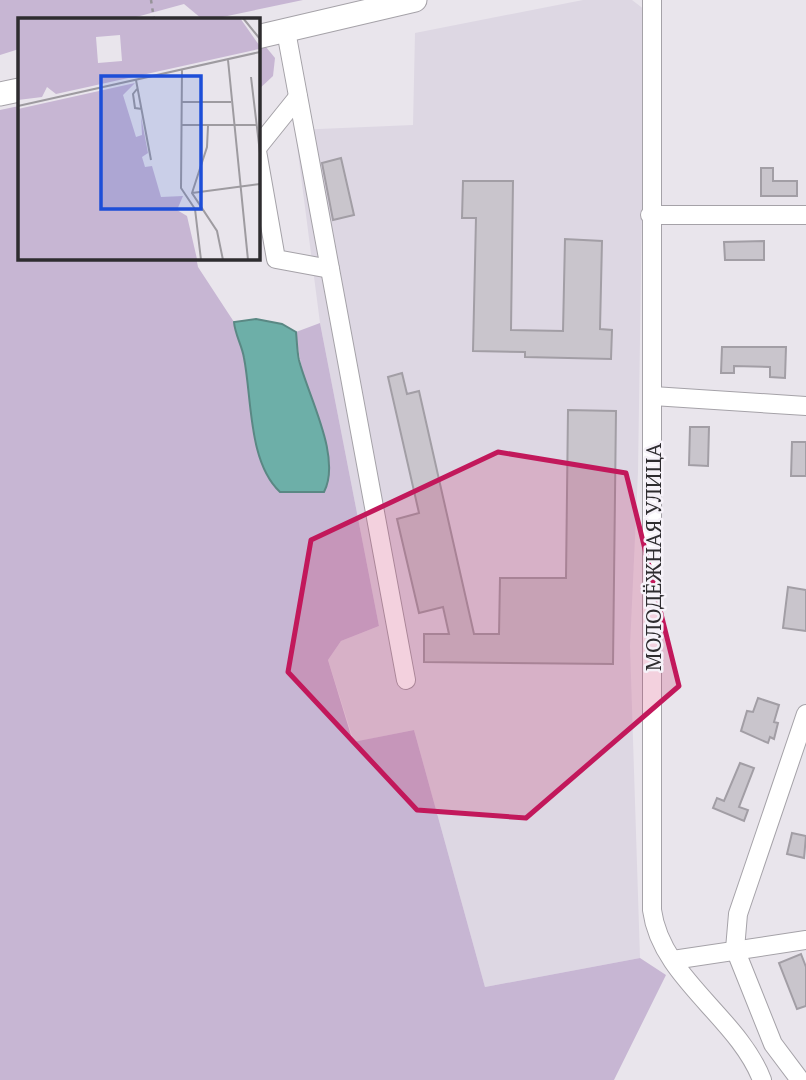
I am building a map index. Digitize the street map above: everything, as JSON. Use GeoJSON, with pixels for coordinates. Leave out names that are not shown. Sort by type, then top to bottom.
{"type":"FeatureCollection","features":[{"type":"Feature","properties":{"kind":"main road"},"geometry":{"type":"LineString","coordinates":[[259,37],[415,0]]}},
{"type":"Feature","properties":{"kind":"main road"},"geometry":{"type":"LineString","coordinates":[[0,94],[18,90]]}},
{"type":"Feature","properties":{"kind":"street","name":"МОЛОДЁЖНАЯ УЛИЦА"},"geometry":{"type":"LineString","coordinates":[[652,0],[652,910],[654,925],[673,960],[736,1039],[762,1080]]}},
{"type":"Feature","properties":{"kind":"street"},"geometry":{"type":"LineString","coordinates":[[286,31],[406,680]]}},
{"type":"Feature","properties":{"kind":"street"},"geometry":{"type":"LineString","coordinates":[[259,147],[298,97]]}},
{"type":"Feature","properties":{"kind":"street"},"geometry":{"type":"LineString","coordinates":[[259,161],[276,259],[330,269]]}},
{"type":"Feature","properties":{"kind":"street"},"geometry":{"type":"LineString","coordinates":[[650,215],[806,215]]}},
{"type":"Feature","properties":{"kind":"street"},"geometry":{"type":"LineString","coordinates":[[653,396],[806,406]]}},
{"type":"Feature","properties":{"kind":"street"},"geometry":{"type":"LineString","coordinates":[[800,1080],[773,1044],[735,949],[737,914],[806,714]]}},
{"type":"Feature","properties":{"kind":"street"},"geometry":{"type":"LineString","coordinates":[[673,960],[806,940]]}},
{"type":"Feature","properties":{"kind":"path"},"geometry":{"type":"LineString","coordinates":[[150,0],[153,18]]}},
{"type":"Feature","properties":{"kind":"highlighted area"},"geometry":{"type":"Polygon","coordinates":[[[498,452],[626,473],[679,686],[526,818],[417,810],[288,672],[311,540],[498,452]]]}},
{"type":"Feature","properties":{"kind":"shaded area"},"geometry":{"type":"Polygon","coordinates":[[[0,0],[303,0],[218,18],[201,18],[184,4],[133,18],[18,18],[18,49],[0,55],[0,0]]]}},
{"type":"Feature","properties":{"kind":"shaded area"},"geometry":{"type":"Polygon","coordinates":[[[583,0],[632,0],[645,10],[638,472],[630,646],[640,958],[485,987],[414,730],[354,742],[328,660],[341,641],[379,626],[320,323],[295,130],[413,125],[415,33],[583,0]]]}},
{"type":"Feature","properties":{"kind":"shaded area"},"geometry":{"type":"Polygon","coordinates":[[[266,47],[275,58],[273,76],[259,89],[259,49],[266,47]]]}},
{"type":"Feature","properties":{"kind":"shaded area"},"geometry":{"type":"Polygon","coordinates":[[[18,106],[18,259],[196,259],[198,267],[234,322],[245,361],[253,431],[330,466],[306,383],[296,332],[320,323],[379,626],[341,641],[328,660],[353,742],[414,730],[485,987],[640,958],[666,975],[614,1080],[0,1080],[0,110],[18,106]]]}},
{"type":"Feature","properties":{"kind":"shaded area"},"geometry":{"type":"Polygon","coordinates":[[[256,319],[282,324],[296,332],[303,375],[326,444],[329,462],[324,492],[280,492],[262,464],[253,429],[244,358],[234,322],[256,319]]]}},
{"type":"Feature","properties":{"kind":"building"},"geometry":{"type":"Polygon","coordinates":[[[341,158],[354,215],[333,220],[322,163],[341,158]]]}},
{"type":"Feature","properties":{"kind":"building"},"geometry":{"type":"Polygon","coordinates":[[[761,168],[773,168],[773,181],[797,181],[797,196],[761,196],[761,168]]]}},
{"type":"Feature","properties":{"kind":"building"},"geometry":{"type":"Polygon","coordinates":[[[463,181],[513,181],[511,330],[563,331],[565,239],[602,241],[600,329],[612,330],[611,359],[525,357],[525,352],[473,351],[476,218],[462,218],[463,181]]]}},
{"type":"Feature","properties":{"kind":"building"},"geometry":{"type":"Polygon","coordinates":[[[764,241],[764,260],[725,260],[724,242],[764,241]]]}},
{"type":"Feature","properties":{"kind":"building"},"geometry":{"type":"Polygon","coordinates":[[[722,347],[786,347],[785,378],[770,377],[770,367],[734,366],[734,373],[721,373],[722,347]]]}},
{"type":"Feature","properties":{"kind":"building"},"geometry":{"type":"Polygon","coordinates":[[[402,373],[407,394],[419,391],[474,634],[499,634],[500,578],[566,578],[568,410],[616,411],[613,664],[424,662],[424,634],[449,634],[443,607],[419,613],[397,519],[419,513],[388,377],[402,373]]]}},
{"type":"Feature","properties":{"kind":"building"},"geometry":{"type":"Polygon","coordinates":[[[690,427],[709,427],[708,466],[689,465],[690,427]]]}},
{"type":"Feature","properties":{"kind":"building"},"geometry":{"type":"Polygon","coordinates":[[[792,442],[806,442],[806,476],[791,476],[792,442]]]}},
{"type":"Feature","properties":{"kind":"building"},"geometry":{"type":"Polygon","coordinates":[[[788,587],[806,590],[806,631],[783,628],[788,587]]]}},
{"type":"Feature","properties":{"kind":"building"},"geometry":{"type":"Polygon","coordinates":[[[758,698],[779,705],[774,722],[778,723],[774,739],[770,737],[768,743],[741,731],[747,711],[753,712],[758,698]]]}},
{"type":"Feature","properties":{"kind":"building"},"geometry":{"type":"Polygon","coordinates":[[[740,763],[754,768],[739,807],[748,810],[744,821],[713,808],[717,798],[724,801],[740,763]]]}},
{"type":"Feature","properties":{"kind":"building"},"geometry":{"type":"Polygon","coordinates":[[[792,833],[806,836],[804,858],[787,854],[792,833]]]}},
{"type":"Feature","properties":{"kind":"building"},"geometry":{"type":"Polygon","coordinates":[[[801,954],[806,967],[806,1006],[797,1009],[779,963],[801,954]]]}}]}
